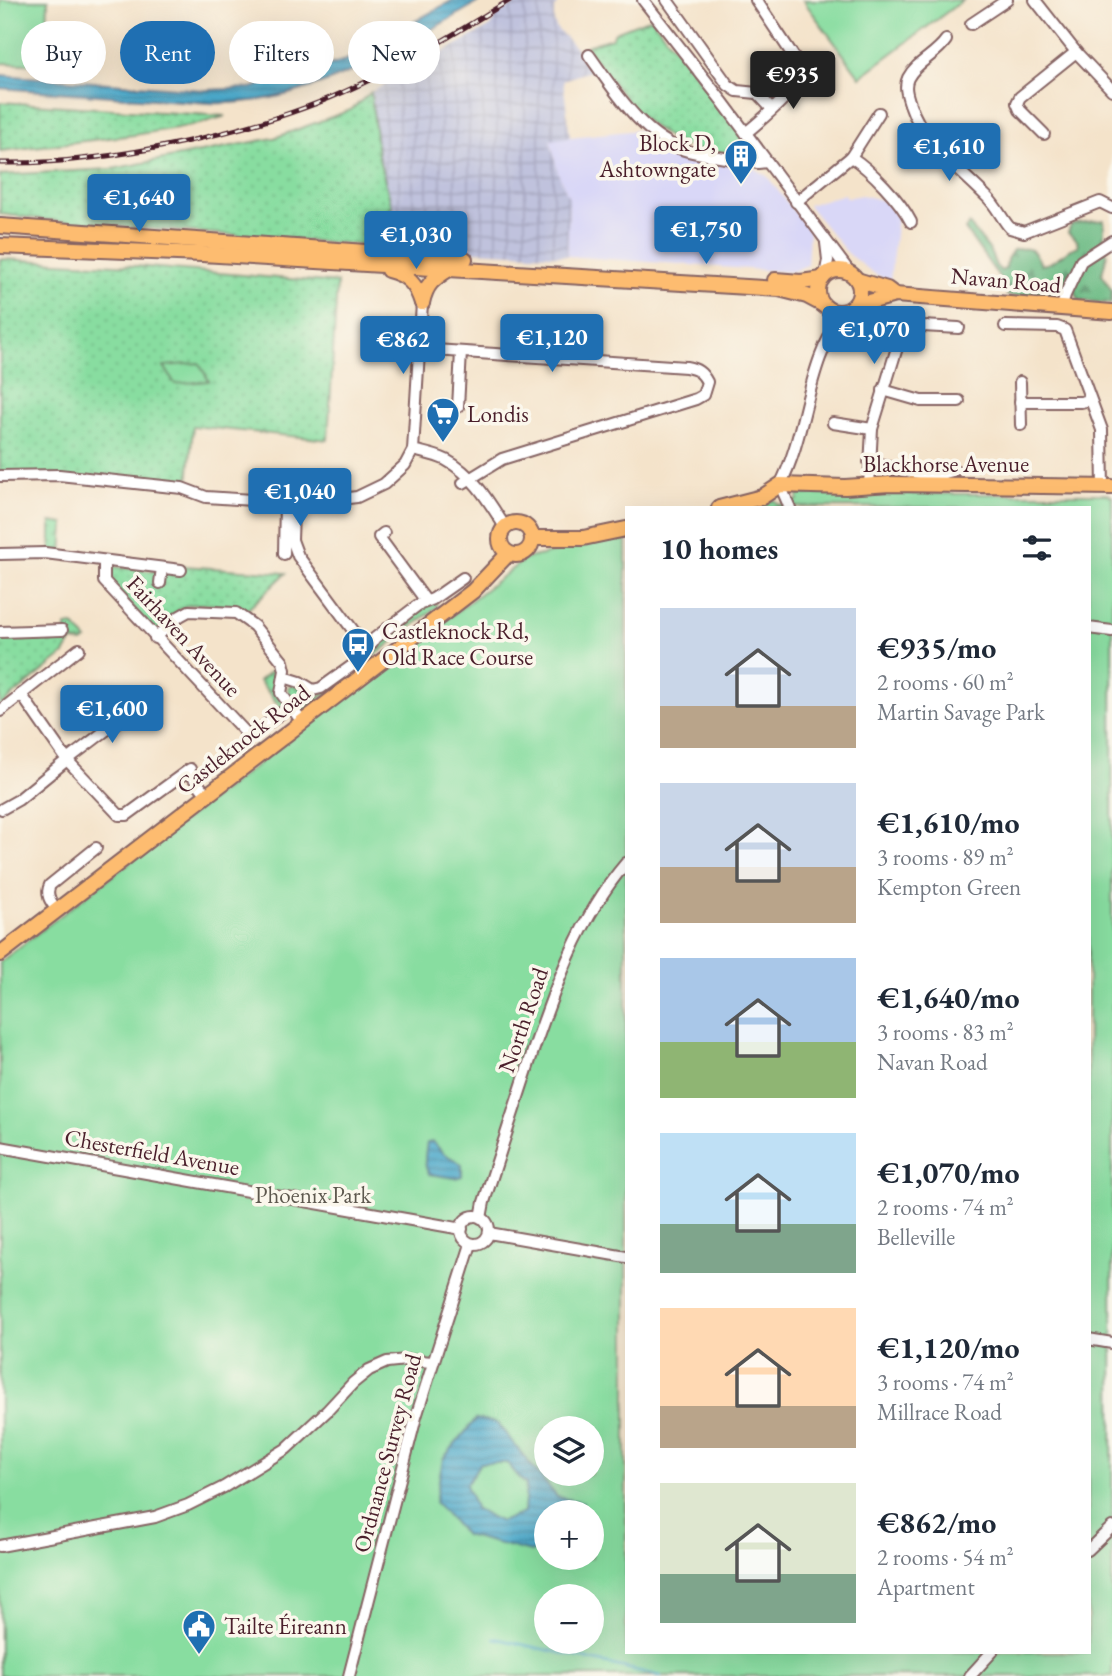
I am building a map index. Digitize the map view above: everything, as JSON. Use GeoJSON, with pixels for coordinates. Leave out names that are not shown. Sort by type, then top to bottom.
{"type":"FeatureCollection","features":[{"type":"Feature","properties":{"kind":"main road"},"geometry":{"type":"LineString","coordinates":[[0,224],[731,279],[802,282],[840,270],[854,277],[860,292],[850,309],[826,307],[807,296],[779,289],[202,254],[0,247]]}},
{"type":"Feature","properties":{"kind":"main road"},"geometry":{"type":"LineString","coordinates":[[362,264],[405,275],[412,281],[422,303]]}},
{"type":"Feature","properties":{"kind":"main road"},"geometry":{"type":"LineString","coordinates":[[422,303],[425,290],[431,281],[450,268]]}},
{"type":"Feature","properties":{"kind":"main road"},"geometry":{"type":"LineString","coordinates":[[824,277],[818,290],[826,307]]}},
{"type":"Feature","properties":{"kind":"main road","name":"Navan Road"},"geometry":{"type":"LineString","coordinates":[[854,277],[887,289],[895,295]]}},
{"type":"Feature","properties":{"kind":"main road","name":"Navan Road"},"geometry":{"type":"LineString","coordinates":[[850,309],[895,295],[1112,312]]}},
{"type":"Feature","properties":{"kind":"main road"},"geometry":{"type":"LineString","coordinates":[[727,506],[762,497],[780,485]]}},
{"type":"Feature","properties":{"kind":"main road","name":"Blackhorse Avenue"},"geometry":{"type":"LineString","coordinates":[[780,485],[1107,488]]}},
{"type":"Feature","properties":{"kind":"main road"},"geometry":{"type":"LineString","coordinates":[[520,523],[528,528],[532,538],[527,551],[518,556],[508,554],[500,541],[505,527],[520,523]]}},
{"type":"Feature","properties":{"kind":"main road"},"geometry":{"type":"LineString","coordinates":[[532,538],[583,538],[625,529]]}},
{"type":"Feature","properties":{"kind":"main road","name":"Castleknock Road"},"geometry":{"type":"LineString","coordinates":[[0,954],[473,591],[508,554]]}},
{"type":"Feature","properties":{"kind":"street"},"geometry":{"type":"LineString","coordinates":[[643,0],[854,277]]}},
{"type":"Feature","properties":{"kind":"street"},"geometry":{"type":"LineString","coordinates":[[667,0],[728,85],[737,91],[757,93],[772,109]]}},
{"type":"Feature","properties":{"kind":"street"},"geometry":{"type":"LineString","coordinates":[[746,133],[801,78],[802,69],[756,0]]}},
{"type":"Feature","properties":{"kind":"street"},"geometry":{"type":"LineString","coordinates":[[971,24],[1007,0]]}},
{"type":"Feature","properties":{"kind":"street"},"geometry":{"type":"LineString","coordinates":[[1035,0],[1076,52],[1111,86]]}},
{"type":"Feature","properties":{"kind":"street"},"geometry":{"type":"LineString","coordinates":[[946,40],[939,51],[914,70],[907,79],[906,90],[914,116],[938,150],[991,201],[1010,228],[1024,232],[1112,196]]}},
{"type":"Feature","properties":{"kind":"street"},"geometry":{"type":"LineString","coordinates":[[1044,134],[1020,110],[1017,103],[1020,97],[1076,52]]}},
{"type":"Feature","properties":{"kind":"street"},"geometry":{"type":"LineString","coordinates":[[589,55],[636,116],[661,138],[687,151],[758,163],[767,162]]}},
{"type":"Feature","properties":{"kind":"street"},"geometry":{"type":"LineString","coordinates":[[796,202],[851,157],[879,113]]}},
{"type":"Feature","properties":{"kind":"street"},"geometry":{"type":"LineString","coordinates":[[851,157],[862,164],[901,206],[911,222]]}},
{"type":"Feature","properties":{"kind":"street"},"geometry":{"type":"LineString","coordinates":[[1100,202],[1112,208]]}},
{"type":"Feature","properties":{"kind":"street"},"geometry":{"type":"LineString","coordinates":[[1062,308],[1081,261],[1112,241]]}},
{"type":"Feature","properties":{"kind":"street"},"geometry":{"type":"LineString","coordinates":[[824,277],[828,261],[826,243]]}},
{"type":"Feature","properties":{"kind":"street"},"geometry":{"type":"LineString","coordinates":[[1069,289],[1081,309]]}},
{"type":"Feature","properties":{"kind":"street"},"geometry":{"type":"LineString","coordinates":[[0,476],[59,475],[182,488],[206,496],[285,502],[332,500],[372,492],[405,465],[413,450],[422,303]]}},
{"type":"Feature","properties":{"kind":"street"},"geometry":{"type":"LineString","coordinates":[[826,307],[832,330]]}},
{"type":"Feature","properties":{"kind":"street"},"geometry":{"type":"LineString","coordinates":[[789,506],[780,485],[790,465],[818,361],[832,330],[850,309]]}},
{"type":"Feature","properties":{"kind":"street"},"geometry":{"type":"LineString","coordinates":[[869,486],[872,429],[904,325],[959,328]]}},
{"type":"Feature","properties":{"kind":"street"},"geometry":{"type":"LineString","coordinates":[[1005,326],[1057,327],[1065,330],[1102,430],[1108,460],[1107,488]]}},
{"type":"Feature","properties":{"kind":"street"},"geometry":{"type":"LineString","coordinates":[[420,349],[688,368],[704,374],[707,382],[703,394],[696,399],[502,459],[466,480]]}},
{"type":"Feature","properties":{"kind":"street"},"geometry":{"type":"LineString","coordinates":[[458,407],[461,352]]}},
{"type":"Feature","properties":{"kind":"street"},"geometry":{"type":"LineString","coordinates":[[1020,382],[1021,425]]}},
{"type":"Feature","properties":{"kind":"street"},"geometry":{"type":"LineString","coordinates":[[883,390],[921,401],[959,401]]}},
{"type":"Feature","properties":{"kind":"street"},"geometry":{"type":"LineString","coordinates":[[1020,402],[1090,400]]}},
{"type":"Feature","properties":{"kind":"street"},"geometry":{"type":"LineString","coordinates":[[833,423],[872,429]]}},
{"type":"Feature","properties":{"kind":"street"},"geometry":{"type":"LineString","coordinates":[[413,450],[446,460],[466,480],[482,491],[505,527]]}},
{"type":"Feature","properties":{"kind":"street"},"geometry":{"type":"LineString","coordinates":[[869,462],[906,471],[945,473],[955,470]]}},
{"type":"Feature","properties":{"kind":"street"},"geometry":{"type":"LineString","coordinates":[[285,502],[290,557],[369,646]]}},
{"type":"Feature","properties":{"kind":"street"},"geometry":{"type":"LineString","coordinates":[[290,557],[293,512]]}},
{"type":"Feature","properties":{"kind":"street"},"geometry":{"type":"LineString","coordinates":[[384,533],[379,537],[426,601]]}},
{"type":"Feature","properties":{"kind":"street","name":"Fairhaven Avenue"},"geometry":{"type":"LineString","coordinates":[[0,554],[45,553],[181,570]]}},
{"type":"Feature","properties":{"kind":"street","name":"Fairhaven Avenue"},"geometry":{"type":"LineString","coordinates":[[104,561],[104,581],[246,733],[255,733],[281,713]]}},
{"type":"Feature","properties":{"kind":"street"},"geometry":{"type":"LineString","coordinates":[[160,583],[162,568]]}},
{"type":"Feature","properties":{"kind":"street"},"geometry":{"type":"LineString","coordinates":[[284,677],[317,690],[360,660],[375,638],[463,578]]}},
{"type":"Feature","properties":{"kind":"street"},"geometry":{"type":"LineString","coordinates":[[155,638],[180,616],[190,611],[236,613],[254,626],[282,662],[285,670],[281,693],[302,722]]}},
{"type":"Feature","properties":{"kind":"street"},"geometry":{"type":"LineString","coordinates":[[1091,628],[1112,631]]}},
{"type":"Feature","properties":{"kind":"street"},"geometry":{"type":"LineString","coordinates":[[0,632],[62,630]]}},
{"type":"Feature","properties":{"kind":"street"},"geometry":{"type":"LineString","coordinates":[[0,711],[79,649]]}},
{"type":"Feature","properties":{"kind":"street"},"geometry":{"type":"LineString","coordinates":[[21,694],[66,760],[123,816],[189,770],[206,795]]}},
{"type":"Feature","properties":{"kind":"street"},"geometry":{"type":"LineString","coordinates":[[2,809],[18,800],[138,706]]}},
{"type":"Feature","properties":{"kind":"street"},"geometry":{"type":"LineString","coordinates":[[57,910],[47,891],[50,885],[96,848]]}},
{"type":"Feature","properties":{"kind":"street","name":"North Road"},"geometry":{"type":"LineString","coordinates":[[481,1217],[564,966],[597,904],[625,864]]}},
{"type":"Feature","properties":{"kind":"street","name":"Chesterfield Avenue"},"geometry":{"type":"LineString","coordinates":[[0,1147],[462,1229]]}},
{"type":"Feature","properties":{"kind":"street"},"geometry":{"type":"LineString","coordinates":[[481,1217],[487,1222],[489,1233],[482,1243],[471,1244],[463,1237],[462,1229],[468,1219],[481,1217]]}},
{"type":"Feature","properties":{"kind":"street"},"geometry":{"type":"LineString","coordinates":[[489,1233],[625,1257]]}},
{"type":"Feature","properties":{"kind":"street","name":"Ordnance Survey Road"},"geometry":{"type":"LineString","coordinates":[[349,1676],[416,1417],[471,1244]]}},
{"type":"Feature","properties":{"kind":"street"},"geometry":{"type":"LineString","coordinates":[[1091,1340],[1112,1343]]}},
{"type":"Feature","properties":{"kind":"street"},"geometry":{"type":"LineString","coordinates":[[0,1546],[155,1517],[188,1506],[286,1449],[369,1370],[387,1362],[433,1362]]}},
{"type":"Feature","properties":{"kind":"street"},"geometry":{"type":"LineString","coordinates":[[1091,1547],[1112,1527]]}},
{"type":"Feature","properties":{"kind":"street"},"geometry":{"type":"LineString","coordinates":[[970,1676],[990,1654]]}},
{"type":"Feature","properties":{"kind":"shaded area"},"geometry":{"type":"Polygon","coordinates":[[[522,0],[560,0],[554,10],[554,22],[557,29],[579,51],[590,71],[563,80],[570,137],[550,140],[558,173],[569,198],[567,256],[380,246],[385,216],[392,207],[378,155],[371,92],[386,84],[440,84],[440,54],[491,26],[495,16],[522,0]]]}},
{"type":"Feature","properties":{"kind":"shaded area"},"geometry":{"type":"Polygon","coordinates":[[[640,130],[670,154],[712,160],[716,166],[724,162],[735,164],[741,169],[750,166],[767,176],[809,231],[807,265],[791,272],[567,256],[569,198],[558,173],[550,139],[640,130]]]}},
{"type":"Feature","properties":{"kind":"shaded area"},"geometry":{"type":"Polygon","coordinates":[[[844,194],[846,198],[862,195],[884,201],[897,216],[890,282],[849,255],[808,205],[844,194]]]}},
{"type":"Feature","properties":{"kind":"green space"},"geometry":{"type":"Polygon","coordinates":[[[0,0],[48,0],[47,21],[21,21],[21,64],[0,63],[0,0]]]}},
{"type":"Feature","properties":{"kind":"green space"},"geometry":{"type":"Polygon","coordinates":[[[803,0],[963,0],[860,77],[803,0]]]}},
{"type":"Feature","properties":{"kind":"green space"},"geometry":{"type":"Polygon","coordinates":[[[651,18],[763,159],[707,152],[663,134],[621,94],[586,46],[612,38],[615,32],[651,18]]]}},
{"type":"Feature","properties":{"kind":"green space"},"geometry":{"type":"Polygon","coordinates":[[[371,92],[378,155],[392,207],[385,216],[380,246],[74,223],[0,214],[0,175],[112,169],[274,138],[351,110],[371,92]]]}},
{"type":"Feature","properties":{"kind":"green space"},"geometry":{"type":"Polygon","coordinates":[[[0,102],[226,116],[195,125],[134,135],[0,151],[0,102]]]}},
{"type":"Feature","properties":{"kind":"green space"},"geometry":{"type":"Polygon","coordinates":[[[1104,220],[1104,247],[1107,254],[1102,274],[1112,291],[1111,304],[1079,300],[1075,291],[1060,293],[1053,298],[1007,296],[1008,290],[965,229],[969,224],[989,249],[1001,271],[1006,268],[1007,259],[1013,250],[1031,250],[1041,265],[1051,262],[1078,246],[1077,240],[1068,233],[1071,225],[1104,220]]]}},
{"type":"Feature","properties":{"kind":"green space"},"geometry":{"type":"Polygon","coordinates":[[[0,259],[135,266],[337,283],[328,440],[193,426],[188,485],[0,473],[0,259]]]}},
{"type":"Feature","properties":{"kind":"green space"},"geometry":{"type":"Polygon","coordinates":[[[199,363],[209,381],[175,384],[164,366],[199,363]]]}},
{"type":"Feature","properties":{"kind":"green space","name":"Phoenix Park"},"geometry":{"type":"Polygon","coordinates":[[[799,494],[1112,496],[1112,1676],[0,1676],[0,962],[525,559],[625,535],[625,1654],[1091,1654],[1091,506],[747,506],[775,500],[779,505],[797,501],[799,494]]]}},
{"type":"Feature","properties":{"kind":"green space"},"geometry":{"type":"Polygon","coordinates":[[[51,522],[64,524],[62,554],[51,550],[51,522]]]}},
{"type":"Feature","properties":{"kind":"green space"},"geometry":{"type":"Polygon","coordinates":[[[108,566],[166,573],[183,566],[286,573],[245,612],[212,604],[186,606],[155,631],[106,579],[108,566]]]}},
{"type":"Feature","properties":{"kind":"green space"},"geometry":{"type":"Polygon","coordinates":[[[436,603],[438,606],[306,710],[301,710],[289,695],[288,687],[292,685],[311,696],[319,696],[365,661],[375,643],[424,607],[436,603]]]}},
{"type":"Feature","properties":{"kind":"green space"},"geometry":{"type":"Polygon","coordinates":[[[73,625],[87,640],[82,643],[69,640],[71,642],[64,654],[0,706],[0,636],[45,635],[50,643],[66,632],[66,626],[73,625]]]}},
{"type":"Feature","properties":{"kind":"green space"},"geometry":{"type":"Polygon","coordinates":[[[278,665],[277,689],[285,706],[282,709],[259,681],[278,665]]]}},
{"type":"Feature","properties":{"kind":"water"},"geometry":{"type":"Polygon","coordinates":[[[453,0],[482,0],[440,25],[440,21],[416,21],[453,0]]]}},
{"type":"Feature","properties":{"kind":"water"},"geometry":{"type":"Polygon","coordinates":[[[348,59],[348,73],[334,78],[334,64],[348,59]]]}},
{"type":"Feature","properties":{"kind":"water"},"geometry":{"type":"Polygon","coordinates":[[[0,75],[21,77],[21,84],[106,83],[205,90],[251,88],[265,84],[320,84],[247,102],[210,103],[0,88],[0,75]]]}},
{"type":"Feature","properties":{"kind":"water"},"geometry":{"type":"Polygon","coordinates":[[[433,1142],[443,1153],[462,1164],[462,1176],[455,1178],[429,1174],[425,1163],[427,1143],[433,1142]]]}},
{"type":"Feature","properties":{"kind":"water"},"geometry":{"type":"Polygon","coordinates":[[[476,1419],[497,1423],[534,1469],[534,1486],[548,1486],[557,1497],[573,1500],[534,1500],[534,1551],[531,1552],[465,1535],[435,1502],[443,1459],[476,1419]],[[480,1463],[466,1485],[476,1510],[501,1522],[524,1512],[526,1485],[507,1463],[480,1463]]]}},
{"type":"Feature","properties":{"kind":"waterway"},"geometry":{"type":"LineString","coordinates":[[494,1638],[661,1676]]}},
{"type":"Feature","properties":{"kind":"railway"},"geometry":{"type":"LineString","coordinates":[[0,163],[42,162],[134,152],[275,118],[318,103],[377,77],[510,0]]}},
{"type":"Feature","properties":{"kind":"place","name":"Block D, Ashtowngate"},"geometry":{"type":"Point","coordinates":[741,186]}},
{"type":"Feature","properties":{"kind":"place","name":"Londis"},"geometry":{"type":"Point","coordinates":[443,444]}},
{"type":"Feature","properties":{"kind":"place","name":"Castleknock Rd, Old Race Course"},"geometry":{"type":"Point","coordinates":[358,674]}},
{"type":"Feature","properties":{"kind":"place","name":"Tailte Éireann"},"geometry":{"type":"Point","coordinates":[199,1656]}}]}
